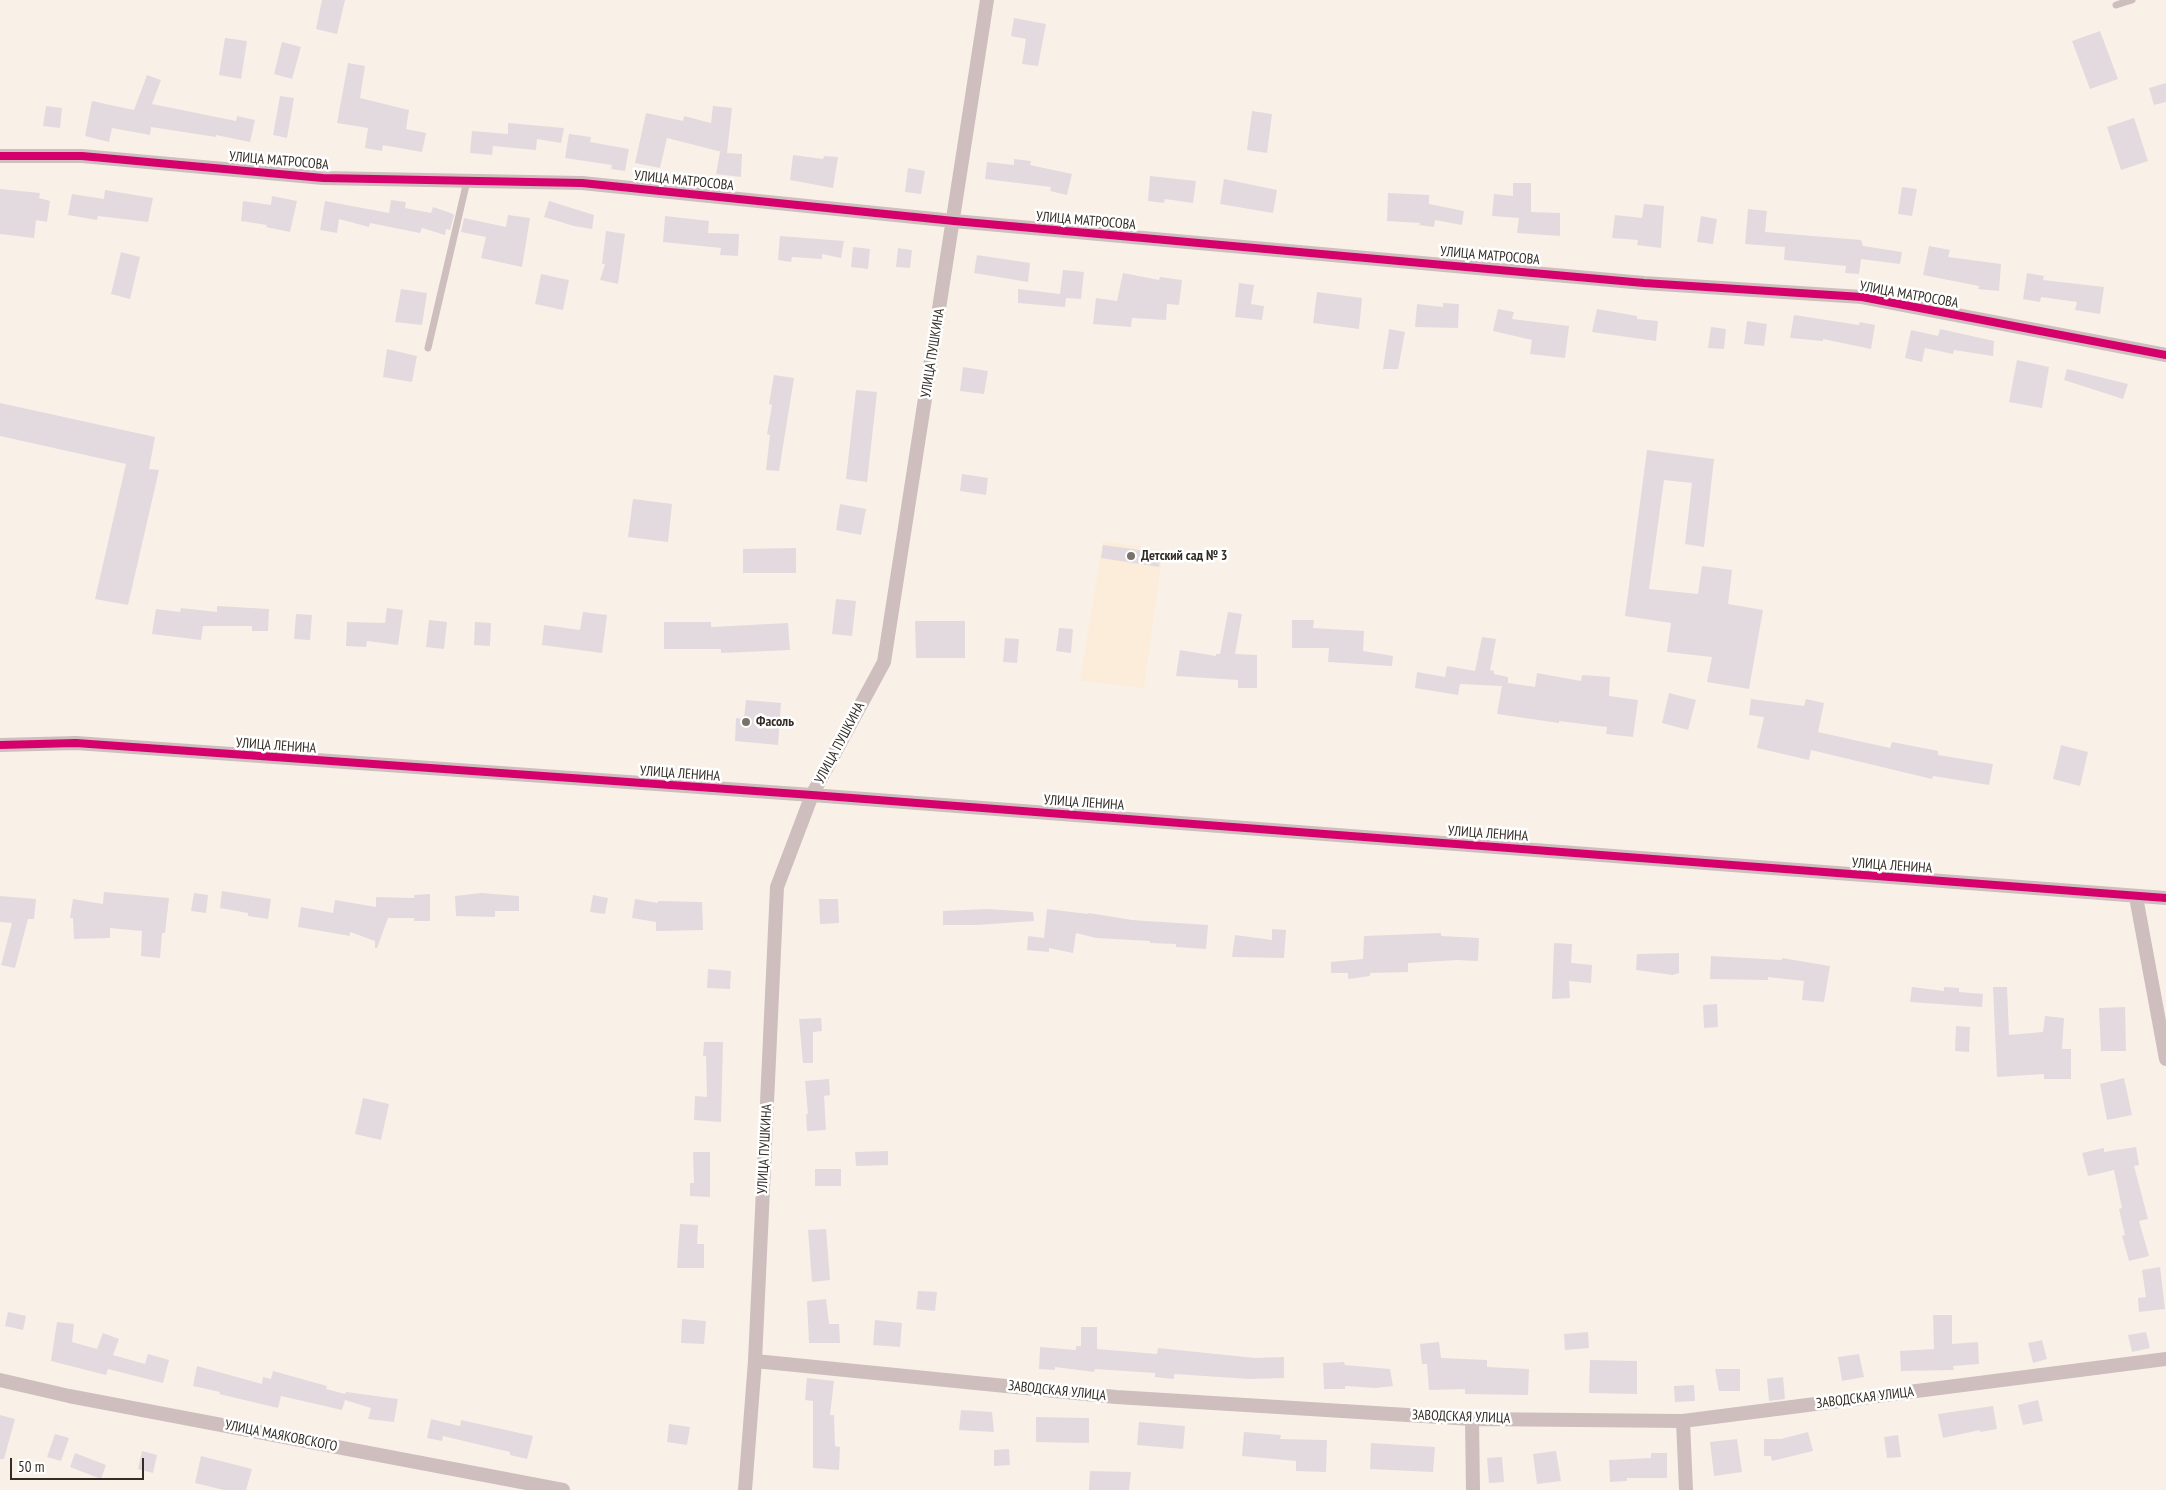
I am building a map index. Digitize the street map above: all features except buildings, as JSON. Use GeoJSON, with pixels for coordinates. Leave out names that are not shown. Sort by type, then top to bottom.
{"type":"FeatureCollection","features":[{"type":"Feature","properties":{"kind":"street","name":"УЛИЦА ПУШКИНА"},"geometry":{"type":"LineString","coordinates":[[745,1490],[755,1361],[777,887],[812,795],[884,662],[988,0]]}},
{"type":"Feature","properties":{"kind":"street","name":"УЛИЦА МАТРОСОВА"},"geometry":{"type":"LineString","coordinates":[[0,156],[82,156],[323,178],[582,183],[954,221],[1644,283],[1862,297],[2166,355]]}},
{"type":"Feature","properties":{"kind":"street","name":"УЛИЦА ЛЕНИНА"},"geometry":{"type":"LineString","coordinates":[[0,745],[76,743],[812,795],[2166,898]]}},
{"type":"Feature","properties":{"kind":"street"},"geometry":{"type":"LineString","coordinates":[[2136,897],[2166,1059]]}},
{"type":"Feature","properties":{"kind":"street","name":"ЗАВОДСКАЯ УЛИЦА"},"geometry":{"type":"LineString","coordinates":[[755,1361],[1116,1397],[1472,1419],[1683,1421],[2166,1359]]}},
{"type":"Feature","properties":{"kind":"street","name":"УЛИЦА МАЯКОВСКОГО"},"geometry":{"type":"LineString","coordinates":[[0,1380],[78,1398],[563,1490]]}},
{"type":"Feature","properties":{"kind":"street"},"geometry":{"type":"LineString","coordinates":[[1472,1419],[1472,1490]]}},
{"type":"Feature","properties":{"kind":"street"},"geometry":{"type":"LineString","coordinates":[[1683,1421],[1686,1490]]}},
{"type":"Feature","properties":{"kind":"lane"},"geometry":{"type":"LineString","coordinates":[[2116,5],[2132,0]]}},
{"type":"Feature","properties":{"kind":"lane"},"geometry":{"type":"LineString","coordinates":[[428,348],[467,181]]}},
{"type":"Feature","properties":{"kind":"shaded area"},"geometry":{"type":"Polygon","coordinates":[[[1103,541],[1163,550],[1144,688],[1080,681],[1103,541]]]}},
{"type":"Feature","properties":{"kind":"cycle path"},"geometry":{"type":"LineString","coordinates":[[0,156],[82,156],[323,178],[582,183],[954,221],[1644,283],[1862,297],[2166,355]]}},
{"type":"Feature","properties":{"kind":"cycle path"},"geometry":{"type":"LineString","coordinates":[[0,745],[76,743],[812,795],[2166,898]]}},
{"type":"Feature","properties":{"kind":"place","name":"Детский сад № 3"},"geometry":{"type":"Point","coordinates":[1131,556]}},
{"type":"Feature","properties":{"kind":"place","name":"Фасоль"},"geometry":{"type":"Point","coordinates":[746,722]}}]}
